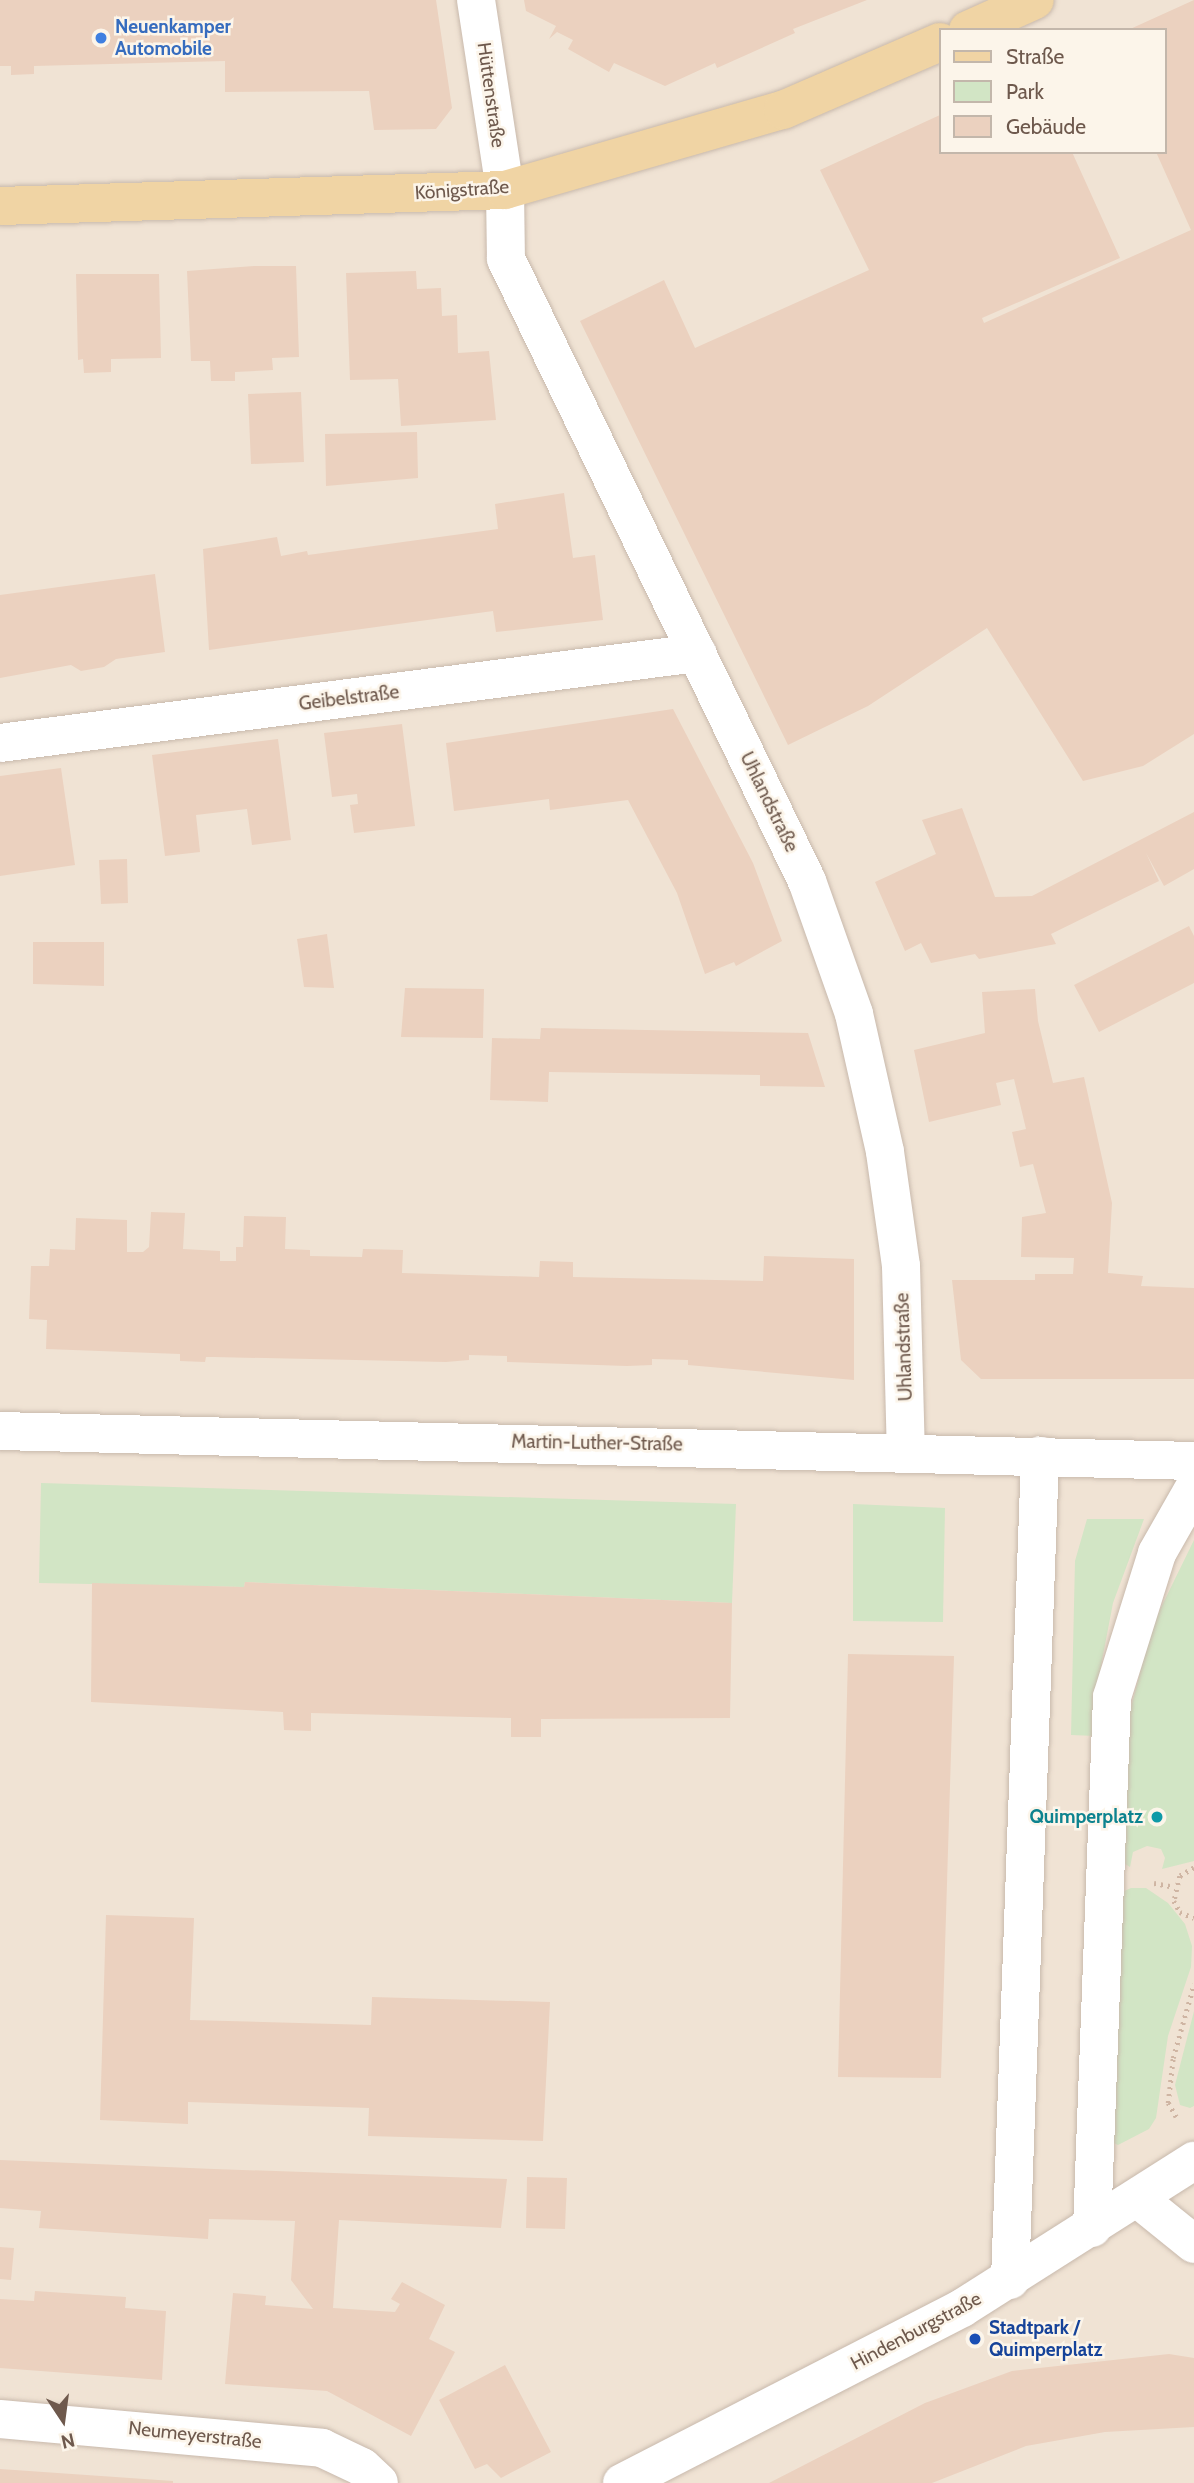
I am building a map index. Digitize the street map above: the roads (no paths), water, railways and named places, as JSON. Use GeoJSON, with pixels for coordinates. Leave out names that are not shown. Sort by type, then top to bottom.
{"type":"FeatureCollection","features":[{"type":"Feature","properties":{"kind":"main road"},"geometry":{"type":"LineString","coordinates":[[972,28],[1035,0]]}},
{"type":"Feature","properties":{"kind":"main road","name":"Königstraße"},"geometry":{"type":"LineString","coordinates":[[0,206],[505,190],[783,110],[939,42]]}},
{"type":"Feature","properties":{"kind":"street","name":"Hüttenstraße"},"geometry":{"type":"LineString","coordinates":[[477,0],[505,190]]}},
{"type":"Feature","properties":{"kind":"street","name":"Uhlandstraße"},"geometry":{"type":"LineString","coordinates":[[505,190],[506,260],[807,881],[854,1014],[885,1152],[901,1266],[906,1452]]}},
{"type":"Feature","properties":{"kind":"street","name":"Geibelstraße"},"geometry":{"type":"LineString","coordinates":[[0,743],[697,653]]}},
{"type":"Feature","properties":{"kind":"street","name":"Martin-Luther-Straße"},"geometry":{"type":"LineString","coordinates":[[0,1431],[792,1448],[1194,1461]]}},
{"type":"Feature","properties":{"kind":"street"},"geometry":{"type":"LineString","coordinates":[[1010,2280],[1040,1456]]}},
{"type":"Feature","properties":{"kind":"street"},"geometry":{"type":"LineString","coordinates":[[1092,2228],[1101,2091],[1107,1762],[1112,1697],[1157,1553],[1194,1488]]}},
{"type":"Feature","properties":{"kind":"street","name":"Hindenburgstraße"},"geometry":{"type":"LineString","coordinates":[[622,2483],[1010,2280],[1194,2161]]}},
{"type":"Feature","properties":{"kind":"street"},"geometry":{"type":"LineString","coordinates":[[1137,2198],[1194,2244]]}},
{"type":"Feature","properties":{"kind":"street","name":"Neumeyerstraße"},"geometry":{"type":"LineString","coordinates":[[0,2419],[321,2448],[362,2467],[379,2483]]}},
{"type":"Feature","properties":{"kind":"place","name":"Neuenkamper Automobile"},"geometry":{"type":"Point","coordinates":[101,38]}},
{"type":"Feature","properties":{"kind":"place","name":"Quimperplatz"},"geometry":{"type":"Point","coordinates":[1157,1817]}},
{"type":"Feature","properties":{"kind":"place","name":"Stadtpark / Quimperplatz"},"geometry":{"type":"Point","coordinates":[975,2339]}}]}
